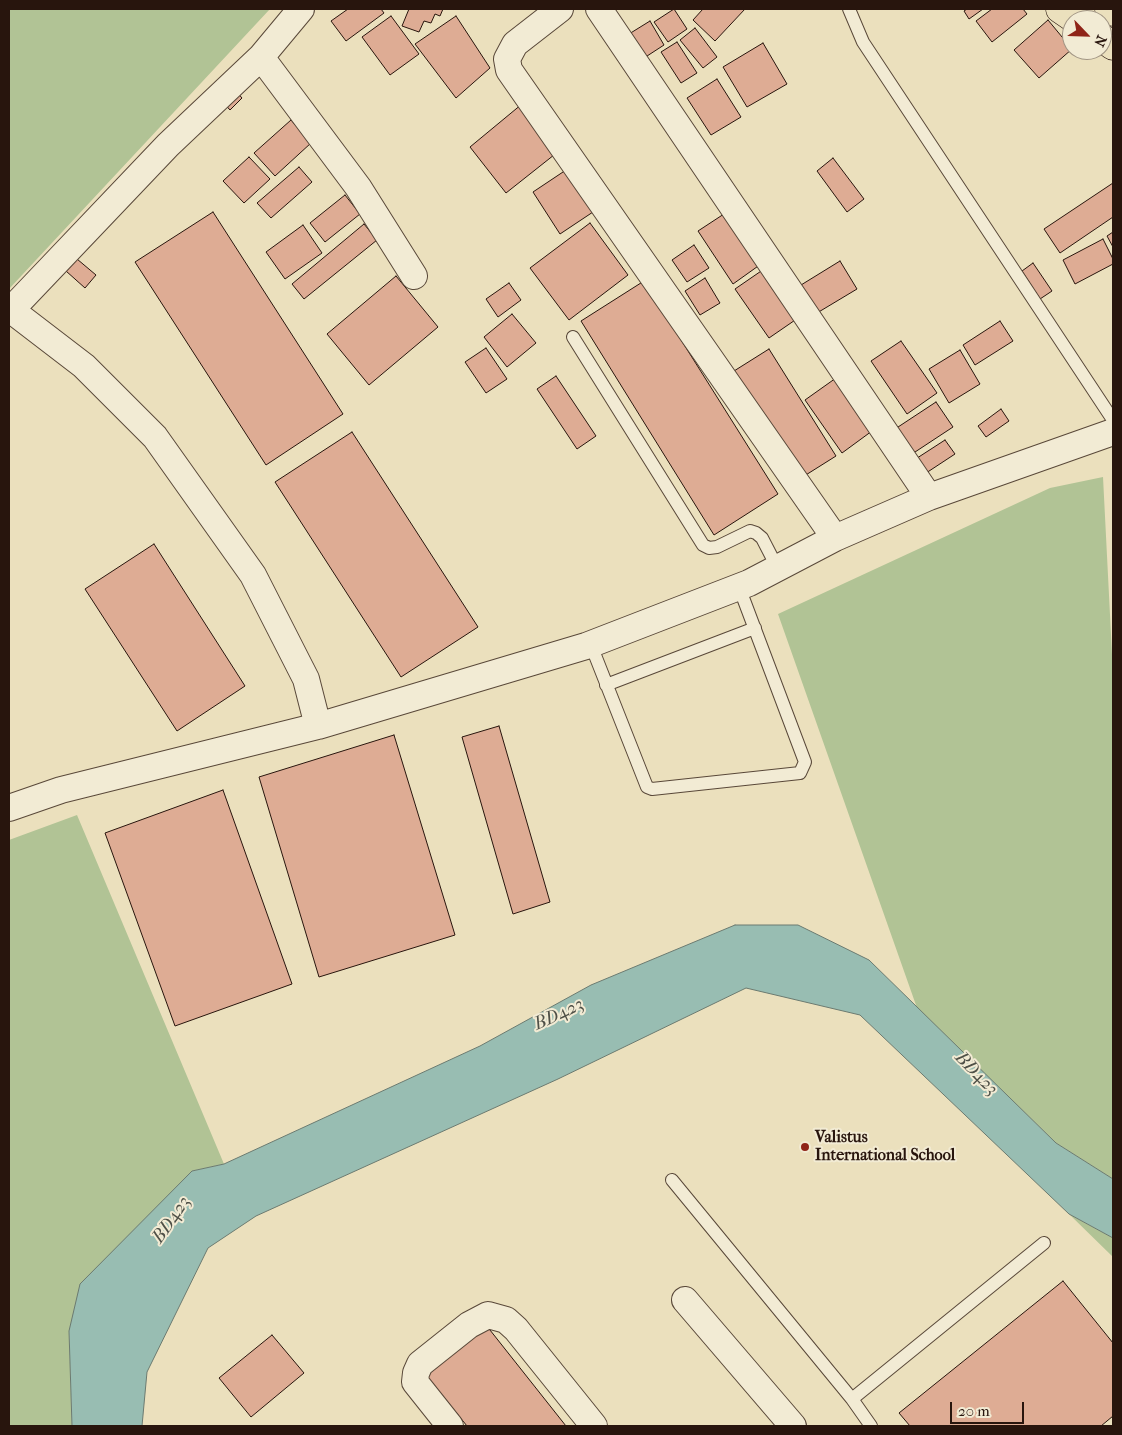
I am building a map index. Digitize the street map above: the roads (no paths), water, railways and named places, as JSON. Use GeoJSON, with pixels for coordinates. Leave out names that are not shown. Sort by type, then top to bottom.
{"type":"FeatureCollection","features":[{"type":"Feature","properties":{"kind":"main road"},"geometry":{"type":"LineString","coordinates":[[1109,9],[1113,12]]}},
{"type":"Feature","properties":{"kind":"street"},"geometry":{"type":"LineString","coordinates":[[301,9],[262,58],[168,145],[10,311],[84,366],[155,437],[253,575],[306,679],[318,726]]}},
{"type":"Feature","properties":{"kind":"street"},"geometry":{"type":"LineString","coordinates":[[560,9],[515,44],[507,58],[509,70],[835,538]]}},
{"type":"Feature","properties":{"kind":"street"},"geometry":{"type":"LineString","coordinates":[[599,9],[928,497]]}},
{"type":"Feature","properties":{"kind":"street"},"geometry":{"type":"LineString","coordinates":[[262,58],[358,186],[414,276]]}},
{"type":"Feature","properties":{"kind":"street"},"geometry":{"type":"LineString","coordinates":[[9,808],[60,790],[318,726],[591,645],[739,587],[778,569],[835,538],[928,497],[1113,432]]}},
{"type":"Feature","properties":{"kind":"street"},"geometry":{"type":"LineString","coordinates":[[684,1300],[793,1426]]}},
{"type":"Feature","properties":{"kind":"street"},"geometry":{"type":"LineString","coordinates":[[450,1426],[415,1382],[416,1373],[420,1364],[469,1325],[488,1315],[506,1320],[516,1329],[594,1426]]}},
{"type":"Feature","properties":{"kind":"lane"},"geometry":{"type":"LineString","coordinates":[[849,9],[863,42],[1113,420]]}},
{"type":"Feature","properties":{"kind":"lane"},"geometry":{"type":"LineString","coordinates":[[573,337],[702,545],[709,548],[717,547],[750,532],[756,533],[762,538],[778,569]]}},
{"type":"Feature","properties":{"kind":"lane"},"geometry":{"type":"LineString","coordinates":[[591,645],[647,788],[800,773],[805,762],[739,587]]}},
{"type":"Feature","properties":{"kind":"lane"},"geometry":{"type":"LineString","coordinates":[[606,685],[755,628]]}},
{"type":"Feature","properties":{"kind":"lane"},"geometry":{"type":"LineString","coordinates":[[672,1180],[852,1399],[871,1426]]}},
{"type":"Feature","properties":{"kind":"lane"},"geometry":{"type":"LineString","coordinates":[[852,1399],[1044,1244]]}},
{"type":"Feature","properties":{"kind":"water","name":"BD423"},"geometry":{"type":"Polygon","coordinates":[[[735,925],[798,925],[869,960],[1056,1143],[1113,1179],[1113,1238],[1069,1214],[860,1015],[746,988],[558,1079],[256,1216],[208,1248],[147,1372],[142,1426],[72,1426],[69,1331],[80,1284],[192,1171],[224,1164],[480,1046],[591,985],[735,925]]]}},
{"type":"Feature","properties":{"kind":"place","name":"Valistus International School"},"geometry":{"type":"Point","coordinates":[805,1147]}}]}
